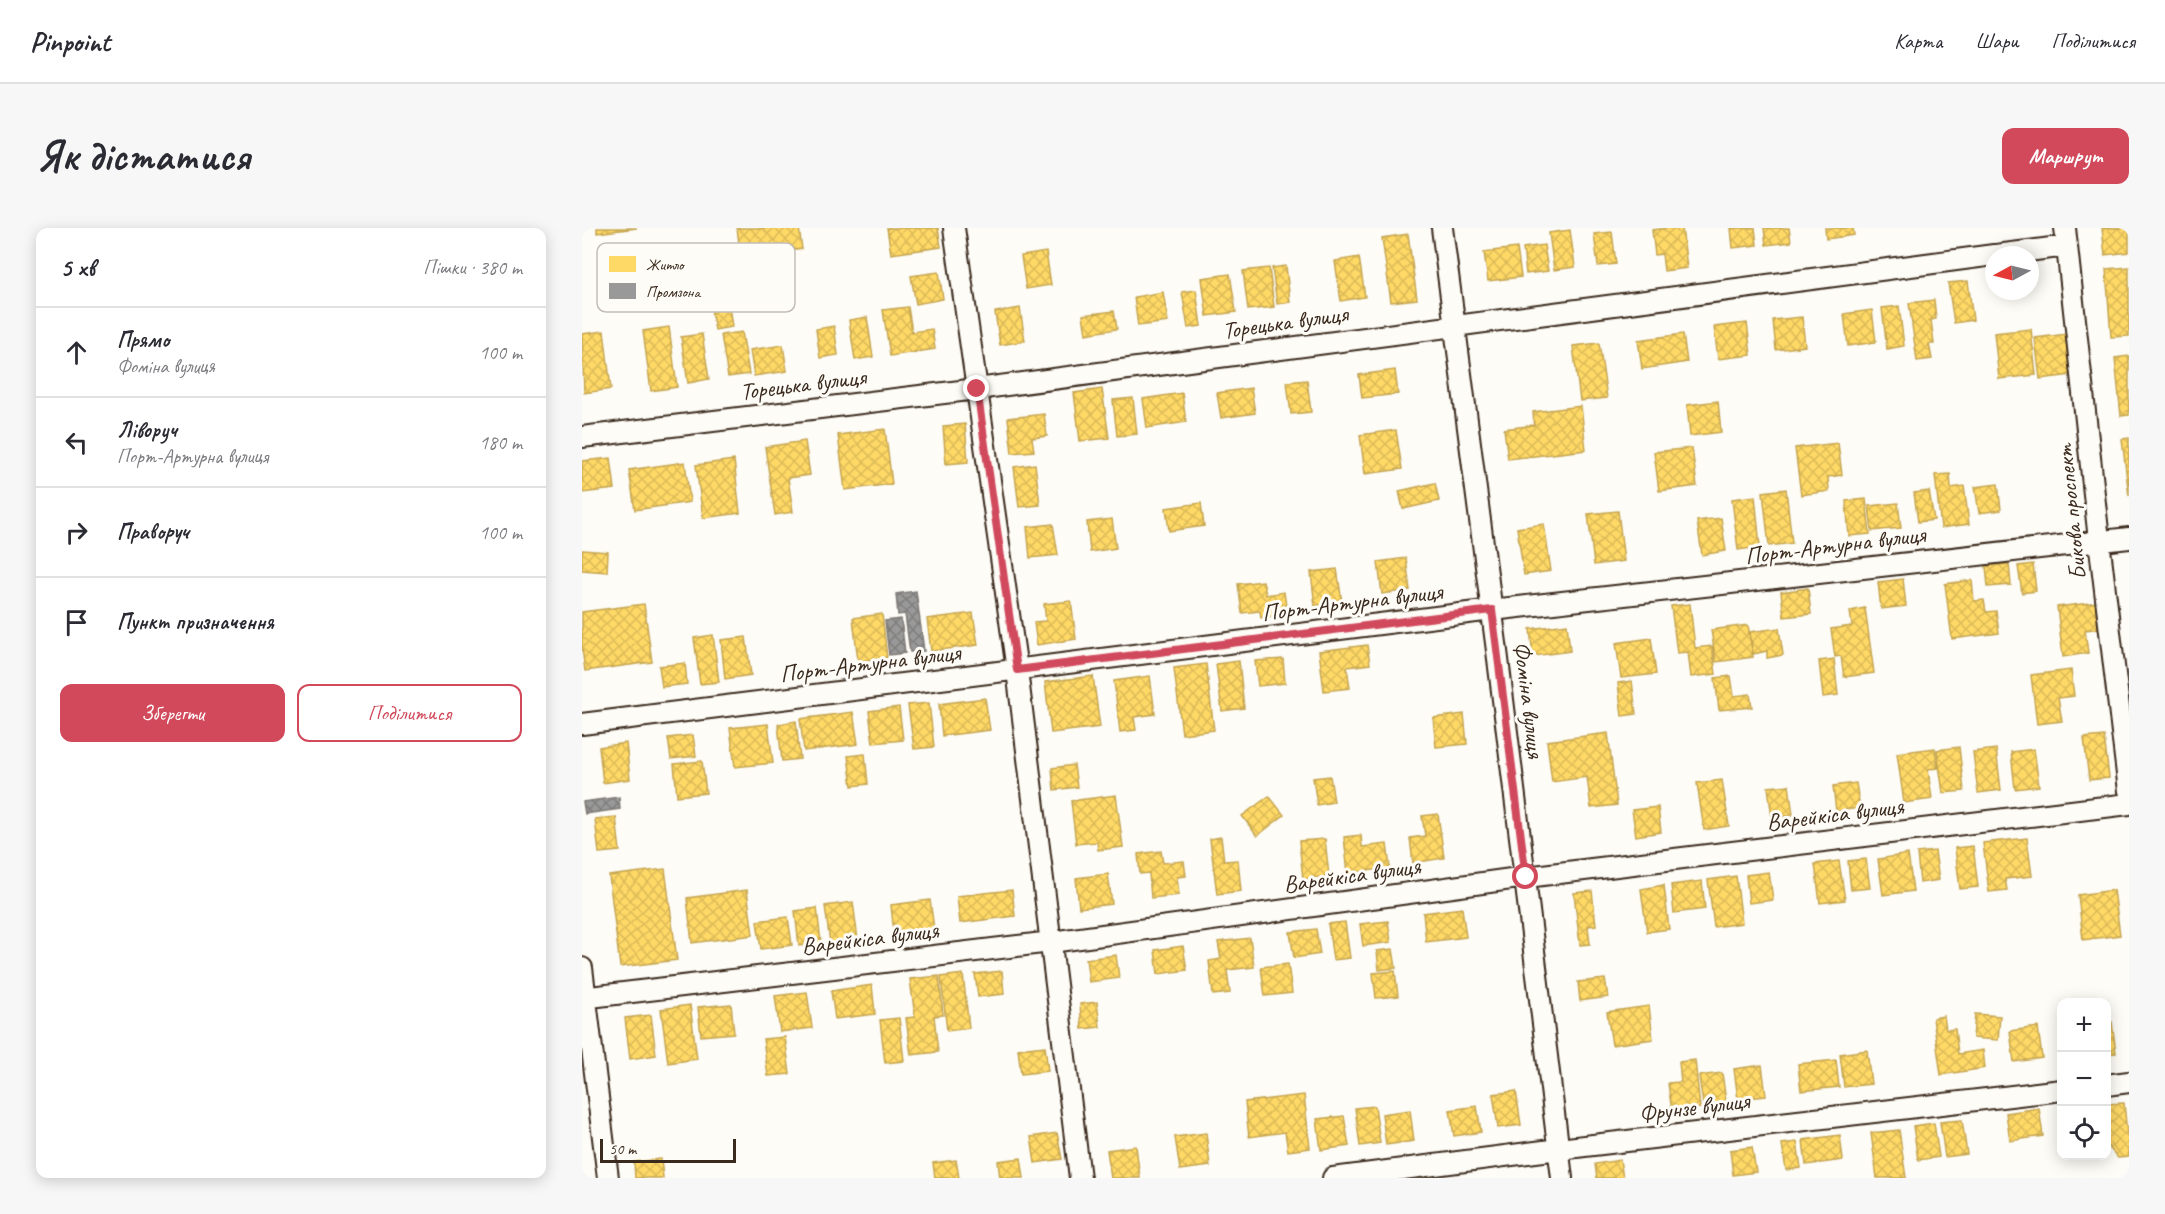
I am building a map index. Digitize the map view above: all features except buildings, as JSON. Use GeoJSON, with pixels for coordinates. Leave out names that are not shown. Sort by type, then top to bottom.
{"type":"FeatureCollection","features":[{"type":"Feature","properties":{"kind":"street"},"geometry":{"type":"LineString","coordinates":[[954,228],[1017,670],[1080,1178]]}},
{"type":"Feature","properties":{"kind":"street","name":"Фоміна вулиця"},"geometry":{"type":"LineString","coordinates":[[1442,228],[1526,877],[1562,1178]]}},
{"type":"Feature","properties":{"kind":"street","name":"Торецька вулиця"},"geometry":{"type":"LineString","coordinates":[[2030,246],[2066,237]]}},
{"type":"Feature","properties":{"kind":"street","name":"Бикова проспект"},"geometry":{"type":"LineString","coordinates":[[2066,237],[2129,791]]}},
{"type":"Feature","properties":{"kind":"street","name":"Торецька вулиця"},"geometry":{"type":"LineString","coordinates":[[582,437],[977,389],[1985,256]]}},
{"type":"Feature","properties":{"kind":"street","name":"Порт-Артурна вулиця"},"geometry":{"type":"LineString","coordinates":[[582,724],[1492,610],[2129,538]]}},
{"type":"Feature","properties":{"kind":"street","name":"Варейкіса вулиця"},"geometry":{"type":"LineString","coordinates":[[584,997],[1051,942],[1526,877],[2129,804]]}},
{"type":"Feature","properties":{"kind":"street"},"geometry":{"type":"LineString","coordinates":[[582,968],[608,1178]]}},
{"type":"Feature","properties":{"kind":"street"},"geometry":{"type":"LineString","coordinates":[[2111,1084],[2129,1082]]}},
{"type":"Feature","properties":{"kind":"street","name":"Фрунзе вулиця"},"geometry":{"type":"LineString","coordinates":[[1333,1178],[2057,1090]]}},
{"type":"Feature","properties":{"kind":"route"},"geometry":{"type":"LineString","coordinates":[[977,389],[1017,670],[1492,610],[1526,877]]}}]}
